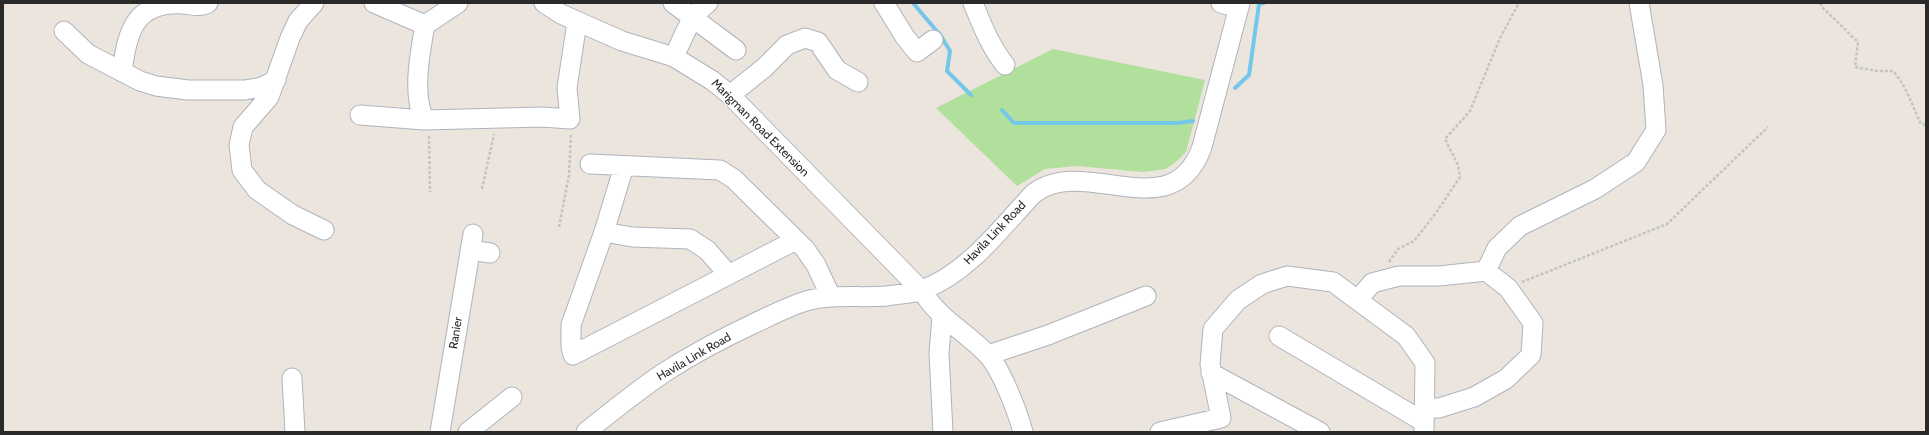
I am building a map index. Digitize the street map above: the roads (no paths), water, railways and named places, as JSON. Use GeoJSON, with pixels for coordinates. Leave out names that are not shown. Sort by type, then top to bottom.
{"type":"FeatureCollection","features":[{"type":"Feature","properties":{"kind":"street"},"geometry":{"type":"LineString","coordinates":[[122,72],[129,36],[132,27],[140,17],[155,7],[167,3],[205,5],[208,3]]}},
{"type":"Feature","properties":{"kind":"street"},"geometry":{"type":"LineString","coordinates":[[314,3],[298,21],[290,38],[269,97],[243,127],[239,145],[242,170],[257,190],[293,215],[324,230]]}},
{"type":"Feature","properties":{"kind":"street"},"geometry":{"type":"LineString","coordinates":[[374,3],[425,25]]}},
{"type":"Feature","properties":{"kind":"street"},"geometry":{"type":"LineString","coordinates":[[427,119],[421,113],[418,82],[419,56],[425,25],[458,3]]}},
{"type":"Feature","properties":{"kind":"street","name":"Marigman Road Extension"},"geometry":{"type":"LineString","coordinates":[[544,3],[577,22],[622,41],[674,56],[713,81],[730,95],[922,291],[942,317],[988,355]]}},
{"type":"Feature","properties":{"kind":"street"},"geometry":{"type":"LineString","coordinates":[[673,3],[736,50]]}},
{"type":"Feature","properties":{"kind":"street"},"geometry":{"type":"LineString","coordinates":[[674,56],[693,18],[701,7],[708,3]]}},
{"type":"Feature","properties":{"kind":"street"},"geometry":{"type":"LineString","coordinates":[[884,3],[905,37],[917,52],[933,40]]}},
{"type":"Feature","properties":{"kind":"street"},"geometry":{"type":"LineString","coordinates":[[973,3],[990,42],[1005,65]]}},
{"type":"Feature","properties":{"kind":"street"},"geometry":{"type":"LineString","coordinates":[[1221,3],[1240,6]]}},
{"type":"Feature","properties":{"kind":"street"},"geometry":{"type":"LineString","coordinates":[[1486,271],[1497,248],[1520,226],[1595,189],[1636,162],[1656,130],[1653,84],[1639,3]]}},
{"type":"Feature","properties":{"kind":"street","name":"Havila Link Road"},"geometry":{"type":"LineString","coordinates":[[586,432],[653,381],[700,351],[778,312],[806,301],[831,297],[885,296],[922,291],[954,273],[973,258],[1042,186],[1054,183],[1075,182],[1150,189],[1165,187],[1179,179],[1190,170],[1197,161],[1202,147],[1240,6]]}},
{"type":"Feature","properties":{"kind":"street"},"geometry":{"type":"LineString","coordinates":[[360,115],[427,119],[542,116],[570,119],[567,88],[577,22]]}},
{"type":"Feature","properties":{"kind":"street"},"geometry":{"type":"LineString","coordinates":[[64,31],[88,54],[140,81],[156,86],[188,90],[245,90],[262,87],[276,80]]}},
{"type":"Feature","properties":{"kind":"street"},"geometry":{"type":"LineString","coordinates":[[730,95],[764,68],[787,45],[805,38],[818,42],[837,70],[858,82]]}},
{"type":"Feature","properties":{"kind":"street"},"geometry":{"type":"LineString","coordinates":[[590,164],[720,170],[734,179],[796,240],[816,265],[831,297]]}},
{"type":"Feature","properties":{"kind":"street"},"geometry":{"type":"LineString","coordinates":[[624,166],[604,232],[571,326],[571,347],[573,355],[796,240]]}},
{"type":"Feature","properties":{"kind":"street"},"geometry":{"type":"LineString","coordinates":[[604,232],[632,237],[690,239],[707,250],[728,274]]}},
{"type":"Feature","properties":{"kind":"street","name":"Ranier"},"geometry":{"type":"LineString","coordinates":[[440,432],[471,242],[490,253]]}},
{"type":"Feature","properties":{"kind":"street"},"geometry":{"type":"LineString","coordinates":[[1358,300],[1372,282],[1399,276],[1439,276],[1486,271],[1508,288],[1533,322],[1531,355],[1506,379],[1474,397],[1439,408],[1424,421]]}},
{"type":"Feature","properties":{"kind":"street"},"geometry":{"type":"LineString","coordinates":[[1160,432],[1221,425],[1210,364],[1213,328],[1238,300],[1262,284],[1287,276],[1333,282],[1406,336],[1425,363],[1424,421]]}},
{"type":"Feature","properties":{"kind":"street"},"geometry":{"type":"LineString","coordinates":[[1023,432],[1008,390],[988,355],[1048,335],[1146,296]]}},
{"type":"Feature","properties":{"kind":"street"},"geometry":{"type":"LineString","coordinates":[[942,317],[939,353],[943,432]]}},
{"type":"Feature","properties":{"kind":"street"},"geometry":{"type":"LineString","coordinates":[[1279,336],[1424,421]]}},
{"type":"Feature","properties":{"kind":"street"},"geometry":{"type":"LineString","coordinates":[[1211,373],[1320,432]]}},
{"type":"Feature","properties":{"kind":"street"},"geometry":{"type":"LineString","coordinates":[[288,390],[295,432]]}},
{"type":"Feature","properties":{"kind":"street"},"geometry":{"type":"LineString","coordinates":[[468,432],[512,397]]}},
{"type":"Feature","properties":{"kind":"waterway"},"geometry":{"type":"LineString","coordinates":[[913,3],[941,36],[950,51],[947,71],[971,95]]}},
{"type":"Feature","properties":{"kind":"waterway"},"geometry":{"type":"LineString","coordinates":[[1235,88],[1249,75],[1259,4],[1264,3]]}},
{"type":"Feature","properties":{"kind":"waterway"},"geometry":{"type":"LineString","coordinates":[[1002,110],[1014,123],[1177,123],[1193,121]]}}]}
